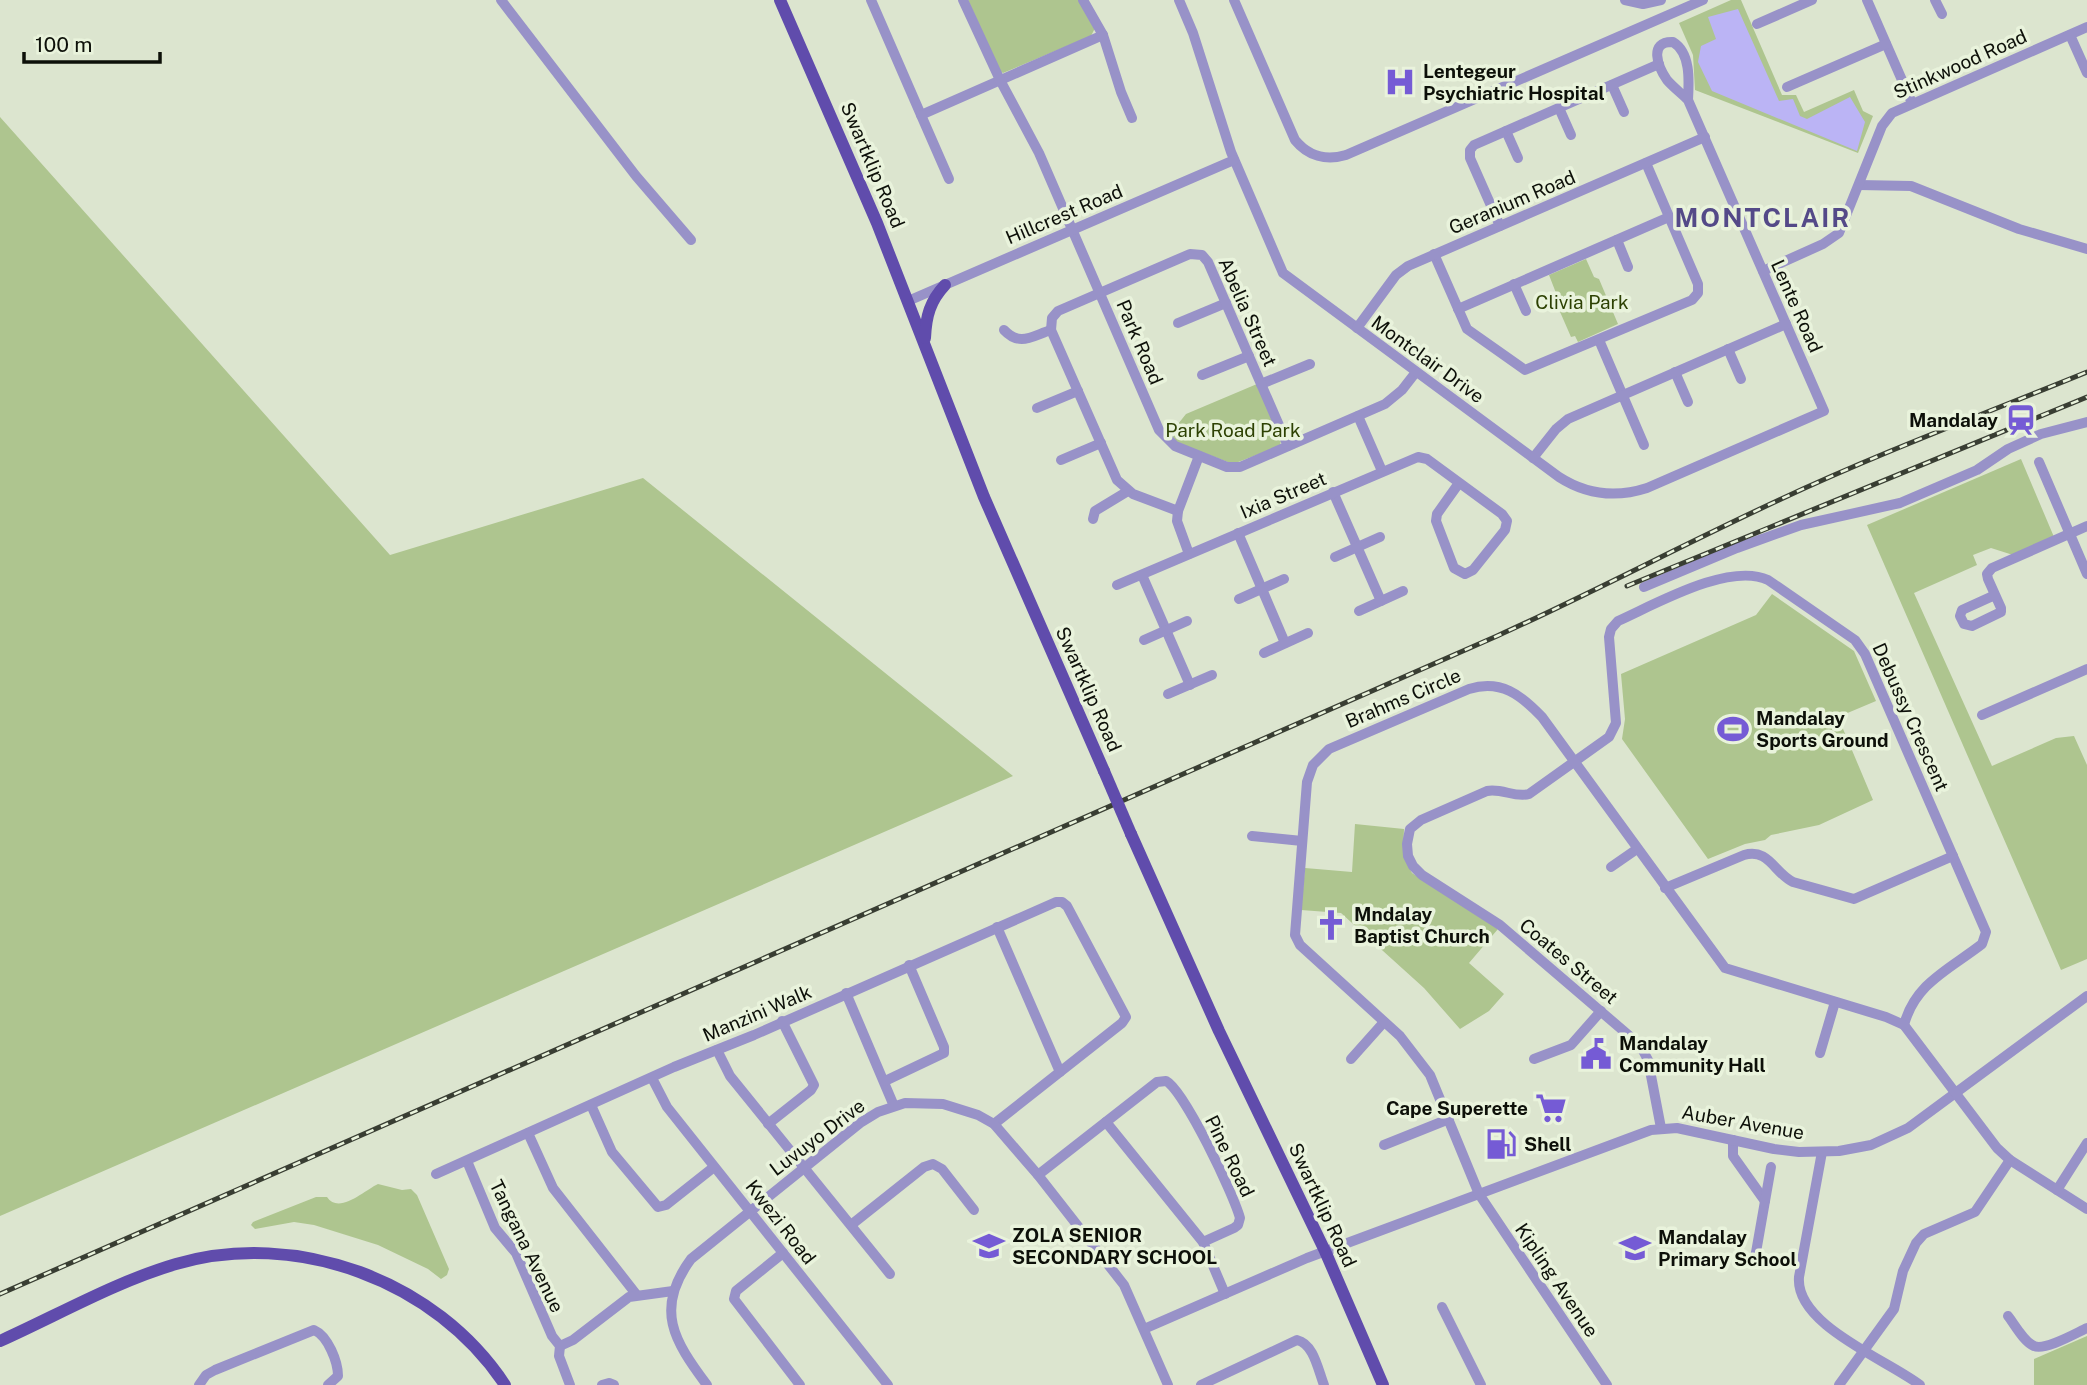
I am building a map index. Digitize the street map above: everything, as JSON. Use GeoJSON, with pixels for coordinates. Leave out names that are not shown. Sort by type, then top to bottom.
{"type":"FeatureCollection","features":[{"type":"Feature","properties":{"kind":"main road","name":"Swartklip Road"},"geometry":{"type":"LineString","coordinates":[[780,0],[877,223],[984,497],[1219,1031],[1325,1251],[1383,1385]]}},
{"type":"Feature","properties":{"kind":"main road"},"geometry":{"type":"LineString","coordinates":[[925,344],[927,314],[934,297],[945,285]]}},
{"type":"Feature","properties":{"kind":"main road"},"geometry":{"type":"LineString","coordinates":[[0,1341],[131,1281],[177,1264],[238,1254],[293,1256],[323,1261],[371,1276],[420,1302],[469,1341],[505,1385]]}},
{"type":"Feature","properties":{"kind":"street"},"geometry":{"type":"LineString","coordinates":[[501,0],[636,176],[691,240]]}},
{"type":"Feature","properties":{"kind":"street"},"geometry":{"type":"LineString","coordinates":[[871,0],[949,179]]}},
{"type":"Feature","properties":{"kind":"street","name":"Park Road"},"geometry":{"type":"LineString","coordinates":[[963,0],[1000,80],[1039,153],[1159,430],[1175,446],[1227,467],[1236,468],[1394,398],[1416,372]]}},
{"type":"Feature","properties":{"kind":"street"},"geometry":{"type":"LineString","coordinates":[[1083,0],[1103,35],[1132,118]]}},
{"type":"Feature","properties":{"kind":"street","name":"Montclair Drive"},"geometry":{"type":"LineString","coordinates":[[1179,0],[1194,33],[1234,160],[1283,273],[1576,487],[1604,494],[1625,494],[1647,488],[1824,411]]}},
{"type":"Feature","properties":{"kind":"street"},"geometry":{"type":"LineString","coordinates":[[1234,0],[1296,140],[1312,154],[1332,158],[1346,155],[1703,0]]}},
{"type":"Feature","properties":{"kind":"street"},"geometry":{"type":"LineString","coordinates":[[1625,0],[1643,4],[1661,0]]}},
{"type":"Feature","properties":{"kind":"street"},"geometry":{"type":"LineString","coordinates":[[1757,24],[1812,0]]}},
{"type":"Feature","properties":{"kind":"street"},"geometry":{"type":"LineString","coordinates":[[1867,0],[1912,103]]}},
{"type":"Feature","properties":{"kind":"street"},"geometry":{"type":"LineString","coordinates":[[1935,0],[1942,14]]}},
{"type":"Feature","properties":{"kind":"street","name":"Stinkwood Road"},"geometry":{"type":"LineString","coordinates":[[1763,271],[1832,240],[1844,223],[1886,119],[1892,113],[2087,27]]}},
{"type":"Feature","properties":{"kind":"street"},"geometry":{"type":"LineString","coordinates":[[921,115],[1103,35]]}},
{"type":"Feature","properties":{"kind":"street"},"geometry":{"type":"LineString","coordinates":[[2070,35],[2087,73]]}},
{"type":"Feature","properties":{"kind":"street","name":"Lente Road"},"geometry":{"type":"LineString","coordinates":[[1688,100],[1688,68],[1679,46],[1670,41],[1660,45],[1656,55],[1659,64],[1670,83],[1688,100],[1824,411]]}},
{"type":"Feature","properties":{"kind":"street"},"geometry":{"type":"LineString","coordinates":[[1787,87],[1886,44]]}},
{"type":"Feature","properties":{"kind":"street"},"geometry":{"type":"LineString","coordinates":[[1500,226],[1470,154],[1474,145],[1659,64]]}},
{"type":"Feature","properties":{"kind":"street"},"geometry":{"type":"LineString","coordinates":[[1612,85],[1624,112]]}},
{"type":"Feature","properties":{"kind":"street"},"geometry":{"type":"LineString","coordinates":[[1559,108],[1571,135]]}},
{"type":"Feature","properties":{"kind":"street"},"geometry":{"type":"LineString","coordinates":[[1506,131],[1518,158]]}},
{"type":"Feature","properties":{"kind":"street","name":"Geranium Road"},"geometry":{"type":"LineString","coordinates":[[1357,328],[1400,271],[1705,137]]}},
{"type":"Feature","properties":{"kind":"street","name":"Hillcrest Road"},"geometry":{"type":"LineString","coordinates":[[908,301],[1234,160]]}},
{"type":"Feature","properties":{"kind":"street"},"geometry":{"type":"LineString","coordinates":[[1434,254],[1469,331],[1522,370],[1531,370],[1697,296],[1698,284],[1646,163]]}},
{"type":"Feature","properties":{"kind":"street"},"geometry":{"type":"LineString","coordinates":[[1858,185],[1911,186],[2020,229],[2087,249]]}},
{"type":"Feature","properties":{"kind":"street"},"geometry":{"type":"LineString","coordinates":[[1458,309],[1669,217]]}},
{"type":"Feature","properties":{"kind":"street"},"geometry":{"type":"LineString","coordinates":[[1616,240],[1628,267]]}},
{"type":"Feature","properties":{"kind":"street","name":"Abelia Street"},"geometry":{"type":"LineString","coordinates":[[1100,293],[1194,253],[1202,255],[1226,303],[1288,446]]}},
{"type":"Feature","properties":{"kind":"street"},"geometry":{"type":"LineString","coordinates":[[1514,284],[1526,311]]}},
{"type":"Feature","properties":{"kind":"street"},"geometry":{"type":"LineString","coordinates":[[1100,293],[1058,311],[1052,318],[1051,330],[1117,480],[1128,491],[1178,512]]}},
{"type":"Feature","properties":{"kind":"street"},"geometry":{"type":"LineString","coordinates":[[1178,323],[1226,303]]}},
{"type":"Feature","properties":{"kind":"street"},"geometry":{"type":"LineString","coordinates":[[1533,458],[1564,422],[1786,324]]}},
{"type":"Feature","properties":{"kind":"street"},"geometry":{"type":"LineString","coordinates":[[1004,330],[1020,340],[1051,330]]}},
{"type":"Feature","properties":{"kind":"street"},"geometry":{"type":"LineString","coordinates":[[1599,340],[1644,445]]}},
{"type":"Feature","properties":{"kind":"street"},"geometry":{"type":"LineString","coordinates":[[1728,349],[1741,379]]}},
{"type":"Feature","properties":{"kind":"street"},"geometry":{"type":"LineString","coordinates":[[1202,375],[1249,356]]}},
{"type":"Feature","properties":{"kind":"street"},"geometry":{"type":"LineString","coordinates":[[1261,384],[1310,364]]}},
{"type":"Feature","properties":{"kind":"street"},"geometry":{"type":"LineString","coordinates":[[1675,372],[1688,402]]}},
{"type":"Feature","properties":{"kind":"street"},"geometry":{"type":"LineString","coordinates":[[1037,408],[1078,391]]}},
{"type":"Feature","properties":{"kind":"street"},"geometry":{"type":"LineString","coordinates":[[1358,416],[1382,471]]}},
{"type":"Feature","properties":{"kind":"street"},"geometry":{"type":"LineString","coordinates":[[1644,587],[1737,548],[1801,525],[1900,503],[1977,470],[2008,449],[2041,434],[2087,422]]}},
{"type":"Feature","properties":{"kind":"street"},"geometry":{"type":"LineString","coordinates":[[1061,460],[1101,443]]}},
{"type":"Feature","properties":{"kind":"street"},"geometry":{"type":"LineString","coordinates":[[1189,554],[1177,520],[1199,456]]}},
{"type":"Feature","properties":{"kind":"street","name":"Ixia Street"},"geometry":{"type":"LineString","coordinates":[[1117,585],[1413,457],[1423,457],[1503,514],[1508,524],[1473,570],[1465,574],[1454,568],[1436,521],[1437,514],[1459,483]]}},
{"type":"Feature","properties":{"kind":"street"},"geometry":{"type":"LineString","coordinates":[[2039,462],[2087,574]]}},
{"type":"Feature","properties":{"kind":"street"},"geometry":{"type":"LineString","coordinates":[[1093,519],[1095,510],[1128,491]]}},
{"type":"Feature","properties":{"kind":"street"},"geometry":{"type":"LineString","coordinates":[[1334,492],[1381,601]]}},
{"type":"Feature","properties":{"kind":"street"},"geometry":{"type":"LineString","coordinates":[[1995,595],[1987,575],[1992,568],[2087,526]]}},
{"type":"Feature","properties":{"kind":"street"},"geometry":{"type":"LineString","coordinates":[[1238,533],[1285,643]]}},
{"type":"Feature","properties":{"kind":"street"},"geometry":{"type":"LineString","coordinates":[[1335,557],[1380,537]]}},
{"type":"Feature","properties":{"kind":"street"},"geometry":{"type":"LineString","coordinates":[[1142,575],[1190,685]]}},
{"type":"Feature","properties":{"kind":"street","name":"Debussy Crescent"},"geometry":{"type":"LineString","coordinates":[[1575,762],[1609,737],[1614,730],[1616,720],[1609,637],[1614,624],[1719,578],[1760,576],[1791,595],[1860,646],[1985,929],[1985,939],[1980,946],[1920,991],[1911,1003],[1904,1025]]}},
{"type":"Feature","properties":{"kind":"street"},"geometry":{"type":"LineString","coordinates":[[1239,599],[1284,579]]}},
{"type":"Feature","properties":{"kind":"street"},"geometry":{"type":"LineString","coordinates":[[1359,611],[1404,591]]}},
{"type":"Feature","properties":{"kind":"street"},"geometry":{"type":"LineString","coordinates":[[1144,640],[1187,621]]}},
{"type":"Feature","properties":{"kind":"street"},"geometry":{"type":"LineString","coordinates":[[1264,653],[1308,633]]}},
{"type":"Feature","properties":{"kind":"street"},"geometry":{"type":"LineString","coordinates":[[1982,715],[2087,669]]}},
{"type":"Feature","properties":{"kind":"street"},"geometry":{"type":"LineString","coordinates":[[1168,694],[1212,675]]}},
{"type":"Feature","properties":{"kind":"street","name":"Brahms Circle"},"geometry":{"type":"LineString","coordinates":[[1479,1194],[1430,1075],[1406,1043],[1384,1021],[1297,942],[1295,932],[1308,776],[1320,756],[1329,749],[1475,687],[1502,687],[1521,697],[1542,717],[1724,968],[1886,1017],[1904,1025]]}},
{"type":"Feature","properties":{"kind":"street","name":"Coates Street"},"geometry":{"type":"LineString","coordinates":[[1575,762],[1530,794],[1487,791],[1421,820],[1410,829],[1407,844],[1410,861],[1416,870],[1500,925],[1640,1045],[1646,1055],[1661,1128]]}},
{"type":"Feature","properties":{"kind":"street"},"geometry":{"type":"LineString","coordinates":[[1252,836],[1302,841]]}},
{"type":"Feature","properties":{"kind":"street"},"geometry":{"type":"LineString","coordinates":[[1611,867],[1637,849]]}},
{"type":"Feature","properties":{"kind":"street"},"geometry":{"type":"LineString","coordinates":[[1665,888],[1744,855],[1756,853],[1764,855],[1784,878],[1793,883],[1854,899],[1953,856]]}},
{"type":"Feature","properties":{"kind":"street","name":"Manzini Walk"},"geometry":{"type":"LineString","coordinates":[[436,1174],[909,965],[1062,901],[1126,1017],[1060,1072]]}},
{"type":"Feature","properties":{"kind":"street"},"geometry":{"type":"LineString","coordinates":[[994,1124],[1060,1072],[997,927]]}},
{"type":"Feature","properties":{"kind":"street"},"geometry":{"type":"LineString","coordinates":[[885,1081],[944,1053],[944,1047],[909,965]]}},
{"type":"Feature","properties":{"kind":"street"},"geometry":{"type":"LineString","coordinates":[[846,993],[894,1106]]}},
{"type":"Feature","properties":{"kind":"street","name":"Auber Avenue"},"geometry":{"type":"LineString","coordinates":[[1144,1329],[1325,1251],[1661,1128],[1677,1128],[1774,1149],[1822,1152],[1856,1149],[1884,1141],[1908,1128],[2087,996]]}},
{"type":"Feature","properties":{"kind":"street"},"geometry":{"type":"LineString","coordinates":[[1820,1053],[1835,1002]]}},
{"type":"Feature","properties":{"kind":"street"},"geometry":{"type":"LineString","coordinates":[[1534,1059],[1571,1045],[1601,1011]]}},
{"type":"Feature","properties":{"kind":"street"},"geometry":{"type":"LineString","coordinates":[[768,1124],[814,1085],[782,1021]]}},
{"type":"Feature","properties":{"kind":"street"},"geometry":{"type":"LineString","coordinates":[[1351,1059],[1384,1021]]}},
{"type":"Feature","properties":{"kind":"street"},"geometry":{"type":"LineString","coordinates":[[1904,1025],[1991,1142],[2010,1160],[2087,1209]]}},
{"type":"Feature","properties":{"kind":"street"},"geometry":{"type":"LineString","coordinates":[[717,1050],[730,1076],[890,1273]]}},
{"type":"Feature","properties":{"kind":"street","name":"Kwezi Road"},"geometry":{"type":"LineString","coordinates":[[652,1078],[667,1107],[888,1385]]}},
{"type":"Feature","properties":{"kind":"street","name":"Pine Road"},"geometry":{"type":"LineString","coordinates":[[1106,1122],[1157,1082],[1167,1081],[1174,1087],[1209,1148],[1240,1218],[1238,1225],[1203,1242]]}},
{"type":"Feature","properties":{"kind":"street","name":"Luvuyo Drive"},"geometry":{"type":"LineString","coordinates":[[707,1385],[678,1343],[671,1316],[673,1291],[691,1259],[860,1123],[894,1106],[923,1102],[943,1104],[978,1115],[994,1124],[1118,1276],[1168,1385]]}},
{"type":"Feature","properties":{"kind":"street"},"geometry":{"type":"LineString","coordinates":[[591,1105],[612,1152],[658,1207],[666,1205],[714,1167]]}},
{"type":"Feature","properties":{"kind":"street"},"geometry":{"type":"LineString","coordinates":[[1384,1145],[1449,1119]]}},
{"type":"Feature","properties":{"kind":"street"},"geometry":{"type":"LineString","coordinates":[[1038,1175],[1106,1122],[1203,1242],[1225,1294]]}},
{"type":"Feature","properties":{"kind":"street"},"geometry":{"type":"LineString","coordinates":[[528,1133],[553,1188],[636,1294]]}},
{"type":"Feature","properties":{"kind":"street"},"geometry":{"type":"LineString","coordinates":[[1733,1140],[1733,1156],[1765,1201]]}},
{"type":"Feature","properties":{"kind":"street"},"geometry":{"type":"LineString","coordinates":[[2057,1190],[2087,1143]]}},
{"type":"Feature","properties":{"kind":"street"},"geometry":{"type":"LineString","coordinates":[[1822,1152],[1799,1286],[1803,1297],[1823,1324],[1920,1385]]}},
{"type":"Feature","properties":{"kind":"street"},"geometry":{"type":"LineString","coordinates":[[1839,1385],[1894,1309],[1903,1271],[1916,1243],[1924,1234],[1975,1212],[2010,1160]]}},
{"type":"Feature","properties":{"kind":"street","name":"Tangana Avenue"},"geometry":{"type":"LineString","coordinates":[[467,1161],[495,1228],[516,1253],[552,1336],[560,1346],[559,1356],[570,1385]]}},
{"type":"Feature","properties":{"kind":"street"},"geometry":{"type":"LineString","coordinates":[[851,1225],[924,1167],[933,1164],[942,1169],[974,1210]]}},
{"type":"Feature","properties":{"kind":"street"},"geometry":{"type":"LineString","coordinates":[[1755,1258],[1771,1167]]}},
{"type":"Feature","properties":{"kind":"street","name":"Kipling Avenue"},"geometry":{"type":"LineString","coordinates":[[1479,1194],[1606,1385]]}},
{"type":"Feature","properties":{"kind":"street"},"geometry":{"type":"LineString","coordinates":[[783,1253],[736,1291],[734,1299],[800,1385]]}},
{"type":"Feature","properties":{"kind":"street"},"geometry":{"type":"LineString","coordinates":[[560,1346],[573,1340],[623,1300],[636,1294],[673,1291]]}},
{"type":"Feature","properties":{"kind":"street"},"geometry":{"type":"LineString","coordinates":[[1442,1307],[1481,1385]]}},
{"type":"Feature","properties":{"kind":"street"},"geometry":{"type":"LineString","coordinates":[[2008,1317],[2031,1344],[2037,1347],[2087,1328]]}},
{"type":"Feature","properties":{"kind":"street"},"geometry":{"type":"LineString","coordinates":[[198,1385],[205,1375],[215,1370],[314,1330],[324,1336],[337,1366],[338,1376],[328,1385]]}},
{"type":"Feature","properties":{"kind":"street"},"geometry":{"type":"LineString","coordinates":[[1201,1385],[1297,1339],[1303,1340],[1309,1348],[1324,1385]]}},
{"type":"Feature","properties":{"kind":"street"},"geometry":{"type":"LineString","coordinates":[[601,1385],[614,1385]]}},
{"type":"Feature","properties":{"kind":"green space"},"geometry":{"type":"Polygon","coordinates":[[[968,0],[1079,0],[1095,28],[1091,36],[1003,73],[968,0]]]}},
{"type":"Feature","properties":{"kind":"green space"},"geometry":{"type":"Polygon","coordinates":[[[1731,0],[1741,0],[1782,95],[1796,95],[1804,112],[1854,90],[1863,111],[1873,116],[1858,153],[1695,90],[1693,55],[1679,23],[1731,0]]]}},
{"type":"Feature","properties":{"kind":"green space"},"geometry":{"type":"Polygon","coordinates":[[[0,117],[390,555],[643,478],[1013,776],[0,1216],[0,117]]]}},
{"type":"Feature","properties":{"kind":"green space","name":"Clivia Park"},"geometry":{"type":"Polygon","coordinates":[[[1586,259],[1594,277],[1599,279],[1618,324],[1578,342],[1575,336],[1571,337],[1554,298],[1556,293],[1549,275],[1586,259]]]}},
{"type":"Feature","properties":{"kind":"green space","name":"Park Road Park"},"geometry":{"type":"Polygon","coordinates":[[[1257,384],[1281,440],[1280,446],[1233,464],[1170,440],[1177,432],[1174,429],[1186,414],[1257,384]]]}},
{"type":"Feature","properties":{"kind":"green space"},"geometry":{"type":"Polygon","coordinates":[[[2021,459],[2054,537],[2013,555],[1991,548],[1973,555],[1977,565],[1914,593],[1992,766],[2056,738],[2074,736],[2087,765],[2087,959],[2061,970],[1867,525],[2021,459]]]}},
{"type":"Feature","properties":{"kind":"green space","name":"Mandalay Sports Ground"},"geometry":{"type":"Polygon","coordinates":[[[1772,594],[1854,651],[1876,701],[1838,717],[1873,800],[1819,825],[1771,835],[1765,840],[1745,844],[1708,859],[1622,739],[1625,719],[1621,674],[1756,615],[1772,594]]]}},
{"type":"Feature","properties":{"kind":"green space"},"geometry":{"type":"Polygon","coordinates":[[[1355,824],[1404,829],[1403,855],[1412,873],[1498,929],[1469,963],[1504,994],[1489,1011],[1460,1029],[1424,988],[1341,913],[1301,910],[1305,868],[1352,872],[1355,824]]]}},
{"type":"Feature","properties":{"kind":"green space"},"geometry":{"type":"Polygon","coordinates":[[[378,1184],[402,1190],[411,1189],[417,1195],[449,1269],[447,1275],[441,1279],[428,1269],[378,1245],[314,1225],[294,1222],[255,1229],[251,1225],[316,1197],[327,1197],[338,1203],[352,1200],[378,1184]]]}},
{"type":"Feature","properties":{"kind":"green space"},"geometry":{"type":"Polygon","coordinates":[[[2087,1336],[2087,1385],[2034,1385],[2034,1359],[2087,1336]]]}},
{"type":"Feature","properties":{"kind":"shaded area"},"geometry":{"type":"Polygon","coordinates":[[[1738,9],[1779,101],[1793,99],[1800,116],[1807,119],[1850,97],[1865,122],[1857,151],[1712,91],[1698,62],[1701,46],[1716,39],[1708,17],[1738,9]]]}},
{"type":"Feature","properties":{"kind":"railway"},"geometry":{"type":"LineString","coordinates":[[0,1294],[1497,636],[1817,483],[2087,372]]}},
{"type":"Feature","properties":{"kind":"railway"},"geometry":{"type":"LineString","coordinates":[[1627,586],[2087,397]]}},
{"type":"Feature","properties":{"kind":"place","name":"Lentegeur Psychiatric Hospital"},"geometry":{"type":"Point","coordinates":[1400,82]}},
{"type":"Feature","properties":{"kind":"place","name":"Mandalay"},"geometry":{"type":"Point","coordinates":[2021,420]}},
{"type":"Feature","properties":{"kind":"place","name":"Mandalay Sports Ground"},"geometry":{"type":"Point","coordinates":[1733,729]}},
{"type":"Feature","properties":{"kind":"place","name":"Mndalay Baptist Church"},"geometry":{"type":"Point","coordinates":[1331,925]}},
{"type":"Feature","properties":{"kind":"place","name":"Mandalay Community Hall"},"geometry":{"type":"Point","coordinates":[1596,1054]}},
{"type":"Feature","properties":{"kind":"place","name":"Cape Superette"},"geometry":{"type":"Point","coordinates":[1551,1108]}},
{"type":"Feature","properties":{"kind":"place","name":"Shell"},"geometry":{"type":"Point","coordinates":[1501,1144]}},
{"type":"Feature","properties":{"kind":"place","name":"ZOLA SENIOR SECONDARY SCHOOL"},"geometry":{"type":"Point","coordinates":[989,1246]}},
{"type":"Feature","properties":{"kind":"place","name":"Mandalay Primary School"},"geometry":{"type":"Point","coordinates":[1635,1248]}},
{"type":"Feature","properties":{"kind":"district","name":"MONTCLAIR"},"geometry":{"type":"Point","coordinates":[1763,217]}}]}
